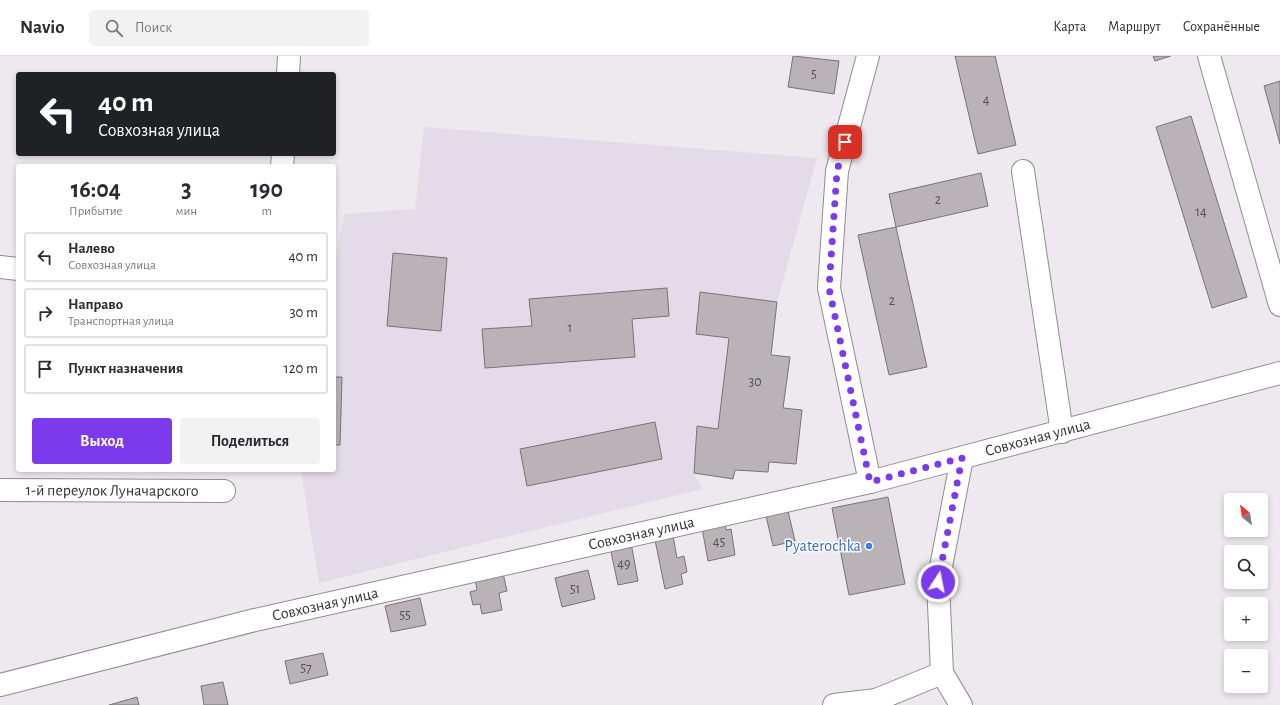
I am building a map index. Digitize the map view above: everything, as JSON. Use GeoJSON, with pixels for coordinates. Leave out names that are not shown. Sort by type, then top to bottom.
{"type":"FeatureCollection","features":[{"type":"Feature","properties":{"kind":"street"},"geometry":{"type":"LineString","coordinates":[[288,72],[289,56]]}},
{"type":"Feature","properties":{"kind":"street"},"geometry":{"type":"LineString","coordinates":[[868,56],[837,171],[829,288],[870,482]]}},
{"type":"Feature","properties":{"kind":"street"},"geometry":{"type":"LineString","coordinates":[[1209,56],[1280,305]]}},
{"type":"Feature","properties":{"kind":"street"},"geometry":{"type":"LineString","coordinates":[[1023,171],[1062,432]]}},
{"type":"Feature","properties":{"kind":"street"},"geometry":{"type":"LineString","coordinates":[[0,267],[16,269]]}},
{"type":"Feature","properties":{"kind":"street","name":"Совхозная улица"},"geometry":{"type":"LineString","coordinates":[[0,685],[255,620],[870,482],[1280,373]]}},
{"type":"Feature","properties":{"kind":"street"},"geometry":{"type":"LineString","coordinates":[[961,705],[942,673],[938,582],[962,458]]}},
{"type":"Feature","properties":{"kind":"street","name":"1-й переулок Луначарского"},"geometry":{"type":"LineString","coordinates":[[0,490],[224,490]]}},
{"type":"Feature","properties":{"kind":"street"},"geometry":{"type":"LineString","coordinates":[[834,705],[877,703],[942,673]]}},
{"type":"Feature","properties":{"kind":"shaded area"},"geometry":{"type":"Polygon","coordinates":[[[424,127],[817,158],[777,302],[700,293],[696,333],[729,338],[718,429],[697,427],[694,473],[702,489],[319,583],[301,472],[336,472],[336,258],[344,214],[415,209],[424,127]]]}},
{"type":"Feature","properties":{"kind":"building"},"geometry":{"type":"Polygon","coordinates":[[[793,56],[839,61],[834,94],[788,87],[793,56]]]}},
{"type":"Feature","properties":{"kind":"building"},"geometry":{"type":"Polygon","coordinates":[[[955,56],[995,56],[1016,145],[978,154],[955,56]]]}},
{"type":"Feature","properties":{"kind":"building"},"geometry":{"type":"Polygon","coordinates":[[[1153,56],[1171,56],[1155,61],[1153,56]]]}},
{"type":"Feature","properties":{"kind":"building"},"geometry":{"type":"Polygon","coordinates":[[[1280,81],[1280,144],[1264,86],[1280,81]]]}},
{"type":"Feature","properties":{"kind":"building"},"geometry":{"type":"Polygon","coordinates":[[[1191,116],[1247,297],[1212,308],[1156,127],[1191,116]]]}},
{"type":"Feature","properties":{"kind":"building"},"geometry":{"type":"Polygon","coordinates":[[[981,173],[988,206],[896,227],[889,194],[981,173]]]}},
{"type":"Feature","properties":{"kind":"building"},"geometry":{"type":"Polygon","coordinates":[[[896,227],[927,367],[889,375],[858,235],[896,227]]]}},
{"type":"Feature","properties":{"kind":"building"},"geometry":{"type":"Polygon","coordinates":[[[393,253],[447,258],[441,331],[387,326],[393,253]]]}},
{"type":"Feature","properties":{"kind":"building"},"geometry":{"type":"Polygon","coordinates":[[[667,288],[669,316],[632,319],[635,357],[485,368],[482,329],[532,326],[529,299],[667,288]]]}},
{"type":"Feature","properties":{"kind":"building"},"geometry":{"type":"Polygon","coordinates":[[[700,292],[777,302],[771,355],[790,357],[783,408],[802,410],[796,464],[769,462],[768,472],[735,470],[733,479],[694,473],[697,426],[718,429],[729,338],[696,334],[700,292]]]}},
{"type":"Feature","properties":{"kind":"building"},"geometry":{"type":"Polygon","coordinates":[[[336,377],[342,377],[340,445],[336,445],[336,377]]]}},
{"type":"Feature","properties":{"kind":"building"},"geometry":{"type":"Polygon","coordinates":[[[655,422],[662,459],[527,486],[520,449],[655,422]]]}},
{"type":"Feature","properties":{"kind":"building","name":"Pyaterochka"},"geometry":{"type":"Polygon","coordinates":[[[888,497],[905,584],[849,595],[832,508],[888,497]]]}},
{"type":"Feature","properties":{"kind":"building"},"geometry":{"type":"Polygon","coordinates":[[[788,511],[795,541],[773,546],[766,516],[788,511]]]}},
{"type":"Feature","properties":{"kind":"building"},"geometry":{"type":"Polygon","coordinates":[[[725,524],[726,530],[731,529],[735,555],[708,561],[702,528],[725,524]]]}},
{"type":"Feature","properties":{"kind":"building"},"geometry":{"type":"Polygon","coordinates":[[[673,536],[677,558],[684,556],[687,572],[681,574],[683,584],[665,589],[655,540],[673,536]]]}},
{"type":"Feature","properties":{"kind":"building"},"geometry":{"type":"Polygon","coordinates":[[[631,543],[638,581],[618,585],[610,547],[631,543]]]}},
{"type":"Feature","properties":{"kind":"building"},"geometry":{"type":"Polygon","coordinates":[[[588,570],[595,599],[562,607],[555,578],[588,570]]]}},
{"type":"Feature","properties":{"kind":"building"},"geometry":{"type":"Polygon","coordinates":[[[503,573],[507,591],[499,593],[502,610],[482,614],[480,604],[473,605],[470,592],[477,590],[475,578],[503,573]]]}},
{"type":"Feature","properties":{"kind":"building"},"geometry":{"type":"Polygon","coordinates":[[[420,598],[426,625],[391,632],[385,606],[420,598]]]}},
{"type":"Feature","properties":{"kind":"building"},"geometry":{"type":"Polygon","coordinates":[[[323,653],[328,675],[290,684],[285,661],[323,653]]]}},
{"type":"Feature","properties":{"kind":"building"},"geometry":{"type":"Polygon","coordinates":[[[223,682],[228,705],[204,705],[201,686],[223,682]]]}},
{"type":"Feature","properties":{"kind":"building"},"geometry":{"type":"Polygon","coordinates":[[[137,697],[139,705],[109,705],[137,697]]]}},
{"type":"Feature","properties":{"kind":"place","name":"Pyaterochka"},"geometry":{"type":"Point","coordinates":[869,546]}},
{"type":"Feature","properties":{"kind":"route"},"geometry":{"type":"LineString","coordinates":[[845,142],[837,171],[829,288],[870,482],[962,458],[938,582]]}}]}
